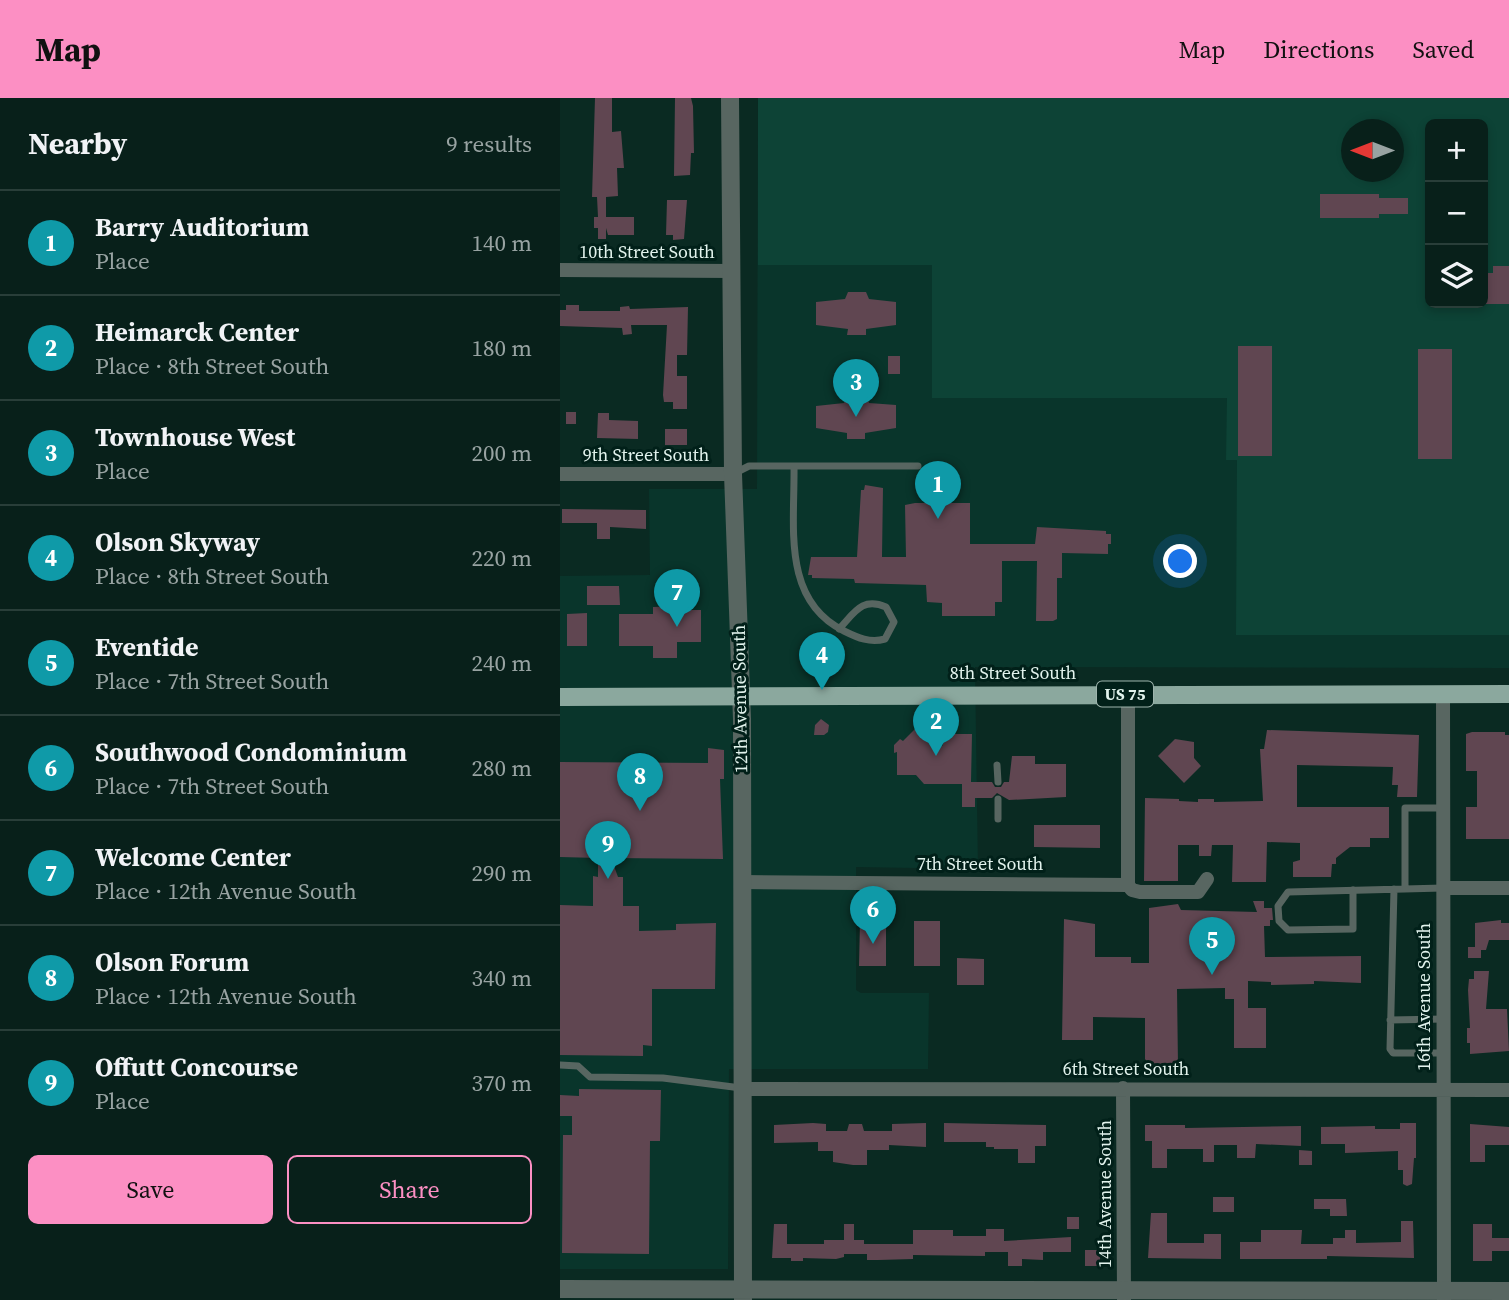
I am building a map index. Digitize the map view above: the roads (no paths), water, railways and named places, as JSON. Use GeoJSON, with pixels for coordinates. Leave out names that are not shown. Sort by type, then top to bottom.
{"type":"FeatureCollection","features":[{"type":"Feature","properties":{"kind":"main road","name":"8th Street South"},"geometry":{"type":"LineString","coordinates":[[560,697],[1509,694]]}},
{"type":"Feature","properties":{"kind":"street","name":"12th Avenue South"},"geometry":{"type":"LineString","coordinates":[[730,98],[733,474],[741,695],[743,1295]]}},
{"type":"Feature","properties":{"kind":"street","name":"10th Street South"},"geometry":{"type":"LineString","coordinates":[[560,271],[733,271]]}},
{"type":"Feature","properties":{"kind":"street","name":"9th Street South"},"geometry":{"type":"LineString","coordinates":[[560,474],[733,474]]}},
{"type":"Feature","properties":{"kind":"street","name":"16th Avenue South"},"geometry":{"type":"LineString","coordinates":[[1443,693],[1444,1295]]}},
{"type":"Feature","properties":{"kind":"street"},"geometry":{"type":"LineString","coordinates":[[1128,694],[1128,885]]}},
{"type":"Feature","properties":{"kind":"street","name":"7th Street South"},"geometry":{"type":"LineString","coordinates":[[741,882],[1128,885],[1132,890],[1140,892],[1198,892],[1208,879]]}},
{"type":"Feature","properties":{"kind":"street"},"geometry":{"type":"LineString","coordinates":[[1443,888],[1509,888]]}},
{"type":"Feature","properties":{"kind":"street","name":"6th Street South"},"geometry":{"type":"LineString","coordinates":[[742,1088],[1509,1090]]}},
{"type":"Feature","properties":{"kind":"street","name":"14th Avenue South"},"geometry":{"type":"LineString","coordinates":[[1123,1088],[1124,1296]]}},
{"type":"Feature","properties":{"kind":"street"},"geometry":{"type":"LineString","coordinates":[[560,1289],[743,1295],[1444,1295],[1509,1292]]}},
{"type":"Feature","properties":{"kind":"lane"},"geometry":{"type":"LineString","coordinates":[[733,474],[749,466],[918,466]]}},
{"type":"Feature","properties":{"kind":"lane"},"geometry":{"type":"LineString","coordinates":[[794,466],[798,579],[817,613],[839,629],[874,642],[885,639],[894,622],[886,607],[873,601],[863,604],[839,629]]}},
{"type":"Feature","properties":{"kind":"lane"},"geometry":{"type":"LineString","coordinates":[[998,765],[998,782]]}},
{"type":"Feature","properties":{"kind":"lane"},"geometry":{"type":"LineString","coordinates":[[998,799],[998,819]]}},
{"type":"Feature","properties":{"kind":"lane"},"geometry":{"type":"LineString","coordinates":[[1405,889],[1405,807],[1443,808]]}},
{"type":"Feature","properties":{"kind":"lane"},"geometry":{"type":"LineString","coordinates":[[1353,890],[1353,929],[1286,929],[1279,921],[1278,906],[1286,893],[1312,891],[1353,890],[1394,889],[1405,889],[1443,888]]}},
{"type":"Feature","properties":{"kind":"lane"},"geometry":{"type":"LineString","coordinates":[[1394,889],[1390,1020],[1393,1053],[1444,1053]]}},
{"type":"Feature","properties":{"kind":"lane"},"geometry":{"type":"LineString","coordinates":[[1390,1020],[1444,1019]]}},
{"type":"Feature","properties":{"kind":"lane"},"geometry":{"type":"LineString","coordinates":[[560,1065],[578,1066],[590,1077],[663,1078],[742,1088]]}},
{"type":"Feature","properties":{"kind":"place","name":"Townhouse West"},"geometry":{"type":"Point","coordinates":[856,417]}},
{"type":"Feature","properties":{"kind":"place","name":"Barry Auditorium"},"geometry":{"type":"Point","coordinates":[938,519]}},
{"type":"Feature","properties":{"kind":"place","name":"Welcome Center"},"geometry":{"type":"Point","coordinates":[677,627]}},
{"type":"Feature","properties":{"kind":"place","name":"Olson Skyway"},"geometry":{"type":"Point","coordinates":[822,690]}},
{"type":"Feature","properties":{"kind":"place","name":"Heimarck Center"},"geometry":{"type":"Point","coordinates":[936,756]}},
{"type":"Feature","properties":{"kind":"place","name":"Olson Forum"},"geometry":{"type":"Point","coordinates":[640,811]}},
{"type":"Feature","properties":{"kind":"place","name":"Offutt Concourse"},"geometry":{"type":"Point","coordinates":[608,879]}},
{"type":"Feature","properties":{"kind":"place","name":"Southwood Condominium"},"geometry":{"type":"Point","coordinates":[873,944]}},
{"type":"Feature","properties":{"kind":"place","name":"Eventide"},"geometry":{"type":"Point","coordinates":[1212,975]}}]}
